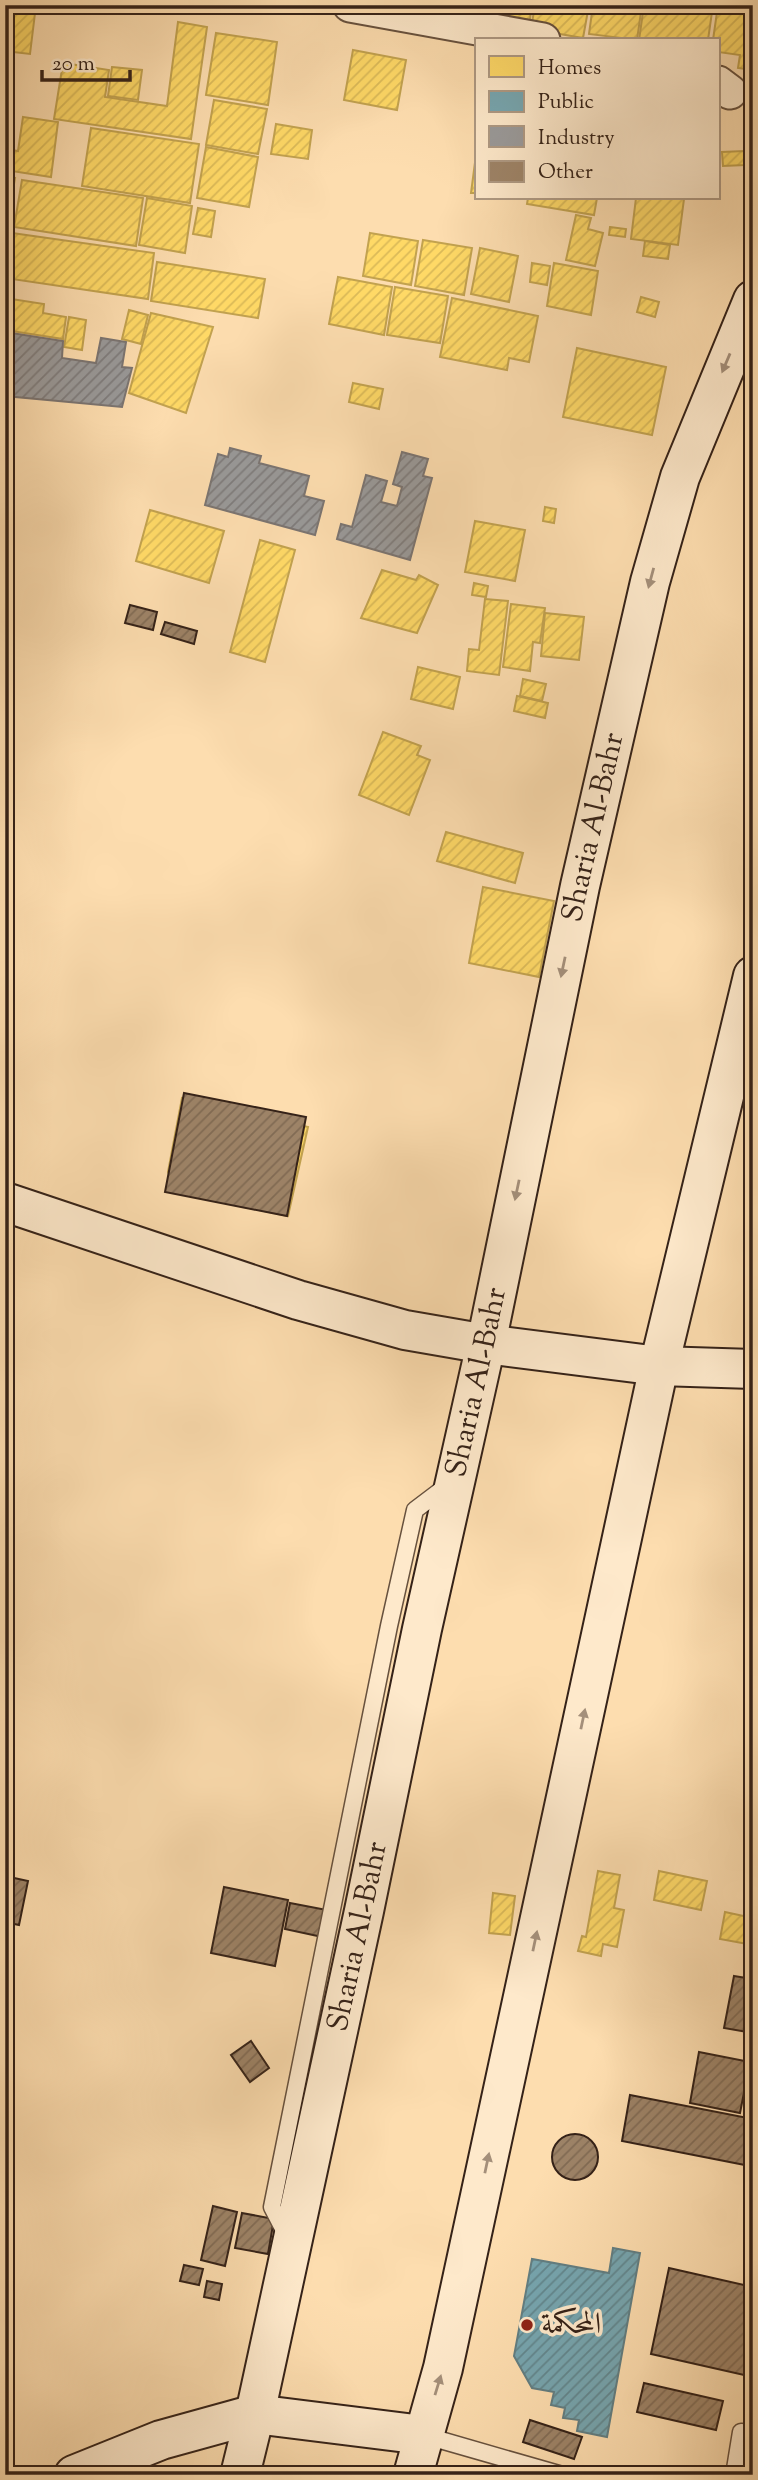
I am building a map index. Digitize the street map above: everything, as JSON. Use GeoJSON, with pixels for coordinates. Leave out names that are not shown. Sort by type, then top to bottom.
{"type":"FeatureCollection","features":[{"type":"Feature","properties":{"kind":"main road","name":"Sharia Al-Bahr"},"geometry":{"type":"LineString","coordinates":[[240,2475],[256,2414],[422,1629],[486,1344],[580,886],[650,582],[680,477],[753,300]]}},
{"type":"Feature","properties":{"kind":"main road"},"geometry":{"type":"LineString","coordinates":[[413,2475],[443,2368],[659,1366],[753,976]]}},
{"type":"Feature","properties":{"kind":"main road"},"geometry":{"type":"LineString","coordinates":[[5,1202],[298,1300],[405,1330],[486,1344],[659,1366],[753,1369]]}},
{"type":"Feature","properties":{"kind":"main road"},"geometry":{"type":"LineString","coordinates":[[74,2475],[160,2440],[256,2414],[423,2435]]}},
{"type":"Feature","properties":{"kind":"street"},"geometry":{"type":"LineString","coordinates":[[350,5],[532,38]]}},
{"type":"Feature","properties":{"kind":"lane"},"geometry":{"type":"LineString","coordinates":[[734,2475],[741,2432]]}},
{"type":"Feature","properties":{"kind":"lane"},"geometry":{"type":"LineString","coordinates":[[423,2435],[562,2475]]}},
{"type":"Feature","properties":{"kind":"building: Homes"},"geometry":{"type":"Polygon","coordinates":[[[5,5],[36,5],[30,54],[5,51],[5,5]]]}},
{"type":"Feature","properties":{"kind":"building: Homes"},"geometry":{"type":"Polygon","coordinates":[[[443,5],[532,5],[529,26],[443,5]]]}},
{"type":"Feature","properties":{"kind":"building: Homes"},"geometry":{"type":"Polygon","coordinates":[[[535,5],[589,5],[583,38],[531,29],[535,5]]]}},
{"type":"Feature","properties":{"kind":"building: Homes"},"geometry":{"type":"Polygon","coordinates":[[[593,5],[642,5],[637,38],[589,34],[593,5]]]}},
{"type":"Feature","properties":{"kind":"building: Homes"},"geometry":{"type":"Polygon","coordinates":[[[644,5],[713,5],[708,38],[639,38],[644,5]]]}},
{"type":"Feature","properties":{"kind":"building: Homes"},"geometry":{"type":"Polygon","coordinates":[[[718,5],[753,5],[753,70],[738,68],[740,55],[720,52],[720,38],[713,38],[718,5]]]}},
{"type":"Feature","properties":{"kind":"building: Homes"},"geometry":{"type":"Polygon","coordinates":[[[178,22],[207,27],[191,139],[54,119],[63,63],[109,70],[105,97],[167,106],[178,22]]]}},
{"type":"Feature","properties":{"kind":"building: Homes"},"geometry":{"type":"Polygon","coordinates":[[[216,33],[277,42],[268,105],[206,95],[216,33]]]}},
{"type":"Feature","properties":{"kind":"building: Homes"},"geometry":{"type":"Polygon","coordinates":[[[353,50],[406,60],[397,110],[344,100],[353,50]]]}},
{"type":"Feature","properties":{"kind":"building: Homes"},"geometry":{"type":"Polygon","coordinates":[[[112,67],[142,70],[138,100],[108,96],[112,67]]]}},
{"type":"Feature","properties":{"kind":"building: Homes"},"geometry":{"type":"Polygon","coordinates":[[[214,100],[267,109],[258,154],[206,145],[214,100]]]}},
{"type":"Feature","properties":{"kind":"building: Homes"},"geometry":{"type":"Polygon","coordinates":[[[23,117],[58,122],[51,177],[5,170],[5,149],[18,151],[23,117]]]}},
{"type":"Feature","properties":{"kind":"building: Homes"},"geometry":{"type":"Polygon","coordinates":[[[276,124],[312,130],[308,159],[271,154],[276,124]]]}},
{"type":"Feature","properties":{"kind":"building: Homes"},"geometry":{"type":"Polygon","coordinates":[[[91,128],[199,144],[190,203],[82,186],[91,128]]]}},
{"type":"Feature","properties":{"kind":"building: Homes"},"geometry":{"type":"Polygon","coordinates":[[[206,147],[258,157],[249,207],[197,198],[206,147]]]}},
{"type":"Feature","properties":{"kind":"building: Homes"},"geometry":{"type":"Polygon","coordinates":[[[744,151],[745,165],[723,166],[722,152],[744,151]]]}},
{"type":"Feature","properties":{"kind":"building: Homes"},"geometry":{"type":"Polygon","coordinates":[[[475,163],[475,193],[471,193],[475,163]]]}},
{"type":"Feature","properties":{"kind":"building: Homes"},"geometry":{"type":"Polygon","coordinates":[[[5,177],[15,178],[7,227],[5,227],[5,177]]]}},
{"type":"Feature","properties":{"kind":"building: Homes"},"geometry":{"type":"Polygon","coordinates":[[[22,180],[143,198],[136,246],[14,227],[22,180]]]}},
{"type":"Feature","properties":{"kind":"building: Homes"},"geometry":{"type":"Polygon","coordinates":[[[147,198],[192,206],[185,253],[139,245],[147,198]]]}},
{"type":"Feature","properties":{"kind":"building: Homes"},"geometry":{"type":"Polygon","coordinates":[[[528,200],[597,200],[594,215],[527,204],[528,200]]]}},
{"type":"Feature","properties":{"kind":"building: Homes"},"geometry":{"type":"Polygon","coordinates":[[[636,200],[684,200],[678,245],[631,239],[636,200]]]}},
{"type":"Feature","properties":{"kind":"building: Homes"},"geometry":{"type":"Polygon","coordinates":[[[198,208],[215,211],[211,237],[193,234],[198,208]]]}},
{"type":"Feature","properties":{"kind":"building: Homes"},"geometry":{"type":"Polygon","coordinates":[[[576,215],[591,218],[588,229],[603,233],[595,266],[566,260],[576,215]]]}},
{"type":"Feature","properties":{"kind":"building: Homes"},"geometry":{"type":"Polygon","coordinates":[[[610,227],[626,229],[625,237],[609,235],[610,227]]]}},
{"type":"Feature","properties":{"kind":"building: Homes"},"geometry":{"type":"Polygon","coordinates":[[[5,232],[154,253],[148,299],[5,278],[5,232]]]}},
{"type":"Feature","properties":{"kind":"building: Homes"},"geometry":{"type":"Polygon","coordinates":[[[370,233],[418,241],[411,285],[363,276],[370,233]]]}},
{"type":"Feature","properties":{"kind":"building: Homes"},"geometry":{"type":"Polygon","coordinates":[[[423,240],[472,248],[464,295],[415,286],[423,240]]]}},
{"type":"Feature","properties":{"kind":"building: Homes"},"geometry":{"type":"Polygon","coordinates":[[[645,241],[670,245],[668,259],[643,256],[645,241]]]}},
{"type":"Feature","properties":{"kind":"building: Homes"},"geometry":{"type":"Polygon","coordinates":[[[480,248],[518,256],[509,302],[471,294],[480,248]]]}},
{"type":"Feature","properties":{"kind":"building: Homes"},"geometry":{"type":"Polygon","coordinates":[[[157,262],[265,279],[258,318],[151,301],[157,262]]]}},
{"type":"Feature","properties":{"kind":"building: Homes"},"geometry":{"type":"Polygon","coordinates":[[[532,263],[550,266],[547,285],[530,282],[532,263]]]}},
{"type":"Feature","properties":{"kind":"building: Homes"},"geometry":{"type":"Polygon","coordinates":[[[554,263],[598,271],[591,315],[547,306],[554,263]]]}},
{"type":"Feature","properties":{"kind":"building: Homes"},"geometry":{"type":"Polygon","coordinates":[[[338,277],[392,287],[384,335],[329,324],[338,277]]]}},
{"type":"Feature","properties":{"kind":"building: Homes"},"geometry":{"type":"Polygon","coordinates":[[[395,287],[448,296],[440,343],[387,335],[395,287]]]}},
{"type":"Feature","properties":{"kind":"building: Homes"},"geometry":{"type":"Polygon","coordinates":[[[641,297],[659,302],[655,317],[637,312],[641,297]]]}},
{"type":"Feature","properties":{"kind":"building: Homes"},"geometry":{"type":"Polygon","coordinates":[[[5,298],[44,304],[43,313],[66,317],[63,339],[5,330],[5,298]]]}},
{"type":"Feature","properties":{"kind":"building: Homes"},"geometry":{"type":"Polygon","coordinates":[[[452,298],[538,316],[529,362],[509,358],[507,370],[440,357],[452,298]]]}},
{"type":"Feature","properties":{"kind":"building: Homes"},"geometry":{"type":"Polygon","coordinates":[[[129,310],[148,315],[141,344],[122,339],[129,310]]]}},
{"type":"Feature","properties":{"kind":"building: Homes"},"geometry":{"type":"Polygon","coordinates":[[[151,313],[213,327],[186,413],[129,393],[151,313]]]}},
{"type":"Feature","properties":{"kind":"building: Homes"},"geometry":{"type":"Polygon","coordinates":[[[69,317],[86,320],[82,350],[64,347],[69,317]]]}},
{"type":"Feature","properties":{"kind":"building: Homes"},"geometry":{"type":"Polygon","coordinates":[[[577,348],[666,367],[652,435],[563,417],[577,348]]]}},
{"type":"Feature","properties":{"kind":"building: Homes"},"geometry":{"type":"Polygon","coordinates":[[[353,383],[383,389],[379,409],[349,402],[353,383]]]}},
{"type":"Feature","properties":{"kind":"building: Homes"},"geometry":{"type":"Polygon","coordinates":[[[545,507],[556,509],[554,523],[543,521],[545,507]]]}},
{"type":"Feature","properties":{"kind":"building: Homes"},"geometry":{"type":"Polygon","coordinates":[[[150,510],[224,531],[209,583],[136,561],[150,510]]]}},
{"type":"Feature","properties":{"kind":"building: Homes"},"geometry":{"type":"Polygon","coordinates":[[[475,521],[525,530],[515,581],[465,572],[475,521]]]}},
{"type":"Feature","properties":{"kind":"building: Homes"},"geometry":{"type":"Polygon","coordinates":[[[260,540],[295,550],[265,662],[230,652],[260,540]]]}},
{"type":"Feature","properties":{"kind":"building: Homes"},"geometry":{"type":"Polygon","coordinates":[[[382,570],[416,580],[419,575],[438,585],[417,633],[361,618],[382,570]]]}},
{"type":"Feature","properties":{"kind":"building: Homes"},"geometry":{"type":"Polygon","coordinates":[[[474,583],[488,586],[486,597],[472,595],[474,583]]]}},
{"type":"Feature","properties":{"kind":"building: Homes"},"geometry":{"type":"Polygon","coordinates":[[[485,599],[508,601],[499,675],[467,671],[469,649],[479,650],[485,599]]]}},
{"type":"Feature","properties":{"kind":"building: Homes"},"geometry":{"type":"Polygon","coordinates":[[[511,604],[545,608],[540,643],[533,642],[530,671],[503,667],[511,604]]]}},
{"type":"Feature","properties":{"kind":"building: Homes"},"geometry":{"type":"Polygon","coordinates":[[[545,613],[584,617],[579,660],[541,656],[545,613]]]}},
{"type":"Feature","properties":{"kind":"building: Homes"},"geometry":{"type":"Polygon","coordinates":[[[418,667],[460,677],[453,709],[411,699],[418,667]]]}},
{"type":"Feature","properties":{"kind":"building: Homes"},"geometry":{"type":"Polygon","coordinates":[[[523,679],[546,684],[542,701],[520,696],[523,679]]]}},
{"type":"Feature","properties":{"kind":"building: Homes"},"geometry":{"type":"Polygon","coordinates":[[[517,696],[548,703],[545,718],[514,711],[517,696]]]}},
{"type":"Feature","properties":{"kind":"building: Homes"},"geometry":{"type":"Polygon","coordinates":[[[383,732],[421,746],[417,755],[430,760],[409,815],[359,795],[383,732]]]}},
{"type":"Feature","properties":{"kind":"building: Homes"},"geometry":{"type":"Polygon","coordinates":[[[446,832],[523,853],[515,883],[437,861],[446,832]]]}},
{"type":"Feature","properties":{"kind":"building: Homes"},"geometry":{"type":"Polygon","coordinates":[[[483,887],[554,901],[539,977],[469,963],[483,887]]]}},
{"type":"Feature","properties":{"kind":"building: Homes"},"geometry":{"type":"Polygon","coordinates":[[[182,1098],[308,1127],[288,1216],[176,1193],[168,1172],[182,1098]]]}},
{"type":"Feature","properties":{"kind":"building: Homes"},"geometry":{"type":"Polygon","coordinates":[[[598,1871],[620,1875],[614,1908],[624,1910],[617,1947],[603,1944],[601,1956],[578,1951],[582,1936],[586,1937],[598,1871]]]}},
{"type":"Feature","properties":{"kind":"building: Homes"},"geometry":{"type":"Polygon","coordinates":[[[659,1871],[707,1881],[701,1910],[654,1900],[659,1871]]]}},
{"type":"Feature","properties":{"kind":"building: Homes"},"geometry":{"type":"Polygon","coordinates":[[[493,1893],[515,1896],[510,1935],[489,1933],[493,1893]]]}},
{"type":"Feature","properties":{"kind":"building: Homes"},"geometry":{"type":"Polygon","coordinates":[[[725,1912],[753,1918],[753,1945],[720,1939],[725,1912]]]}},
{"type":"Feature","properties":{"kind":"building: Public"},"geometry":{"type":"Polygon","coordinates":[[[613,2248],[640,2253],[607,2437],[577,2431],[579,2420],[563,2418],[565,2408],[551,2405],[554,2392],[532,2388],[514,2356],[532,2259],[609,2273],[613,2248]]]}},
{"type":"Feature","properties":{"kind":"building: Industry"},"geometry":{"type":"Polygon","coordinates":[[[5,332],[63,341],[62,358],[96,363],[101,338],[126,342],[122,367],[132,368],[122,407],[5,396],[5,332]]]}},
{"type":"Feature","properties":{"kind":"building: Industry"},"geometry":{"type":"Polygon","coordinates":[[[230,448],[261,456],[259,463],[309,476],[304,496],[324,501],[315,535],[205,505],[218,454],[228,457],[230,448]]]}},
{"type":"Feature","properties":{"kind":"building: Industry"},"geometry":{"type":"Polygon","coordinates":[[[402,452],[428,459],[423,476],[432,478],[410,560],[337,539],[341,524],[352,527],[366,475],[387,481],[381,502],[397,506],[402,487],[393,484],[402,452]]]}},
{"type":"Feature","properties":{"kind":"building: Other"},"geometry":{"type":"Polygon","coordinates":[[[130,605],[157,612],[153,630],[125,623],[130,605]]]}},
{"type":"Feature","properties":{"kind":"building: Other"},"geometry":{"type":"Polygon","coordinates":[[[165,622],[197,631],[194,644],[161,634],[165,622]]]}},
{"type":"Feature","properties":{"kind":"building: Other"},"geometry":{"type":"Polygon","coordinates":[[[184,1093],[306,1117],[287,1216],[165,1192],[184,1093]]]}},
{"type":"Feature","properties":{"kind":"building: Other"},"geometry":{"type":"Polygon","coordinates":[[[5,1876],[28,1881],[19,1925],[5,1922],[5,1876]]]}},
{"type":"Feature","properties":{"kind":"building: Other"},"geometry":{"type":"Polygon","coordinates":[[[224,1887],[288,1900],[275,1966],[211,1953],[224,1887]]]}},
{"type":"Feature","properties":{"kind":"building: Other"},"geometry":{"type":"Polygon","coordinates":[[[290,1903],[332,1911],[327,1938],[285,1929],[290,1903]]]}},
{"type":"Feature","properties":{"kind":"building: Other"},"geometry":{"type":"Polygon","coordinates":[[[734,1976],[753,1979],[753,2033],[724,2028],[734,1976]]]}},
{"type":"Feature","properties":{"kind":"building: Other"},"geometry":{"type":"Polygon","coordinates":[[[251,2041],[269,2068],[250,2082],[231,2055],[251,2041]]]}},
{"type":"Feature","properties":{"kind":"building: Other"},"geometry":{"type":"Polygon","coordinates":[[[699,2052],[750,2062],[740,2113],[690,2103],[699,2052]]]}},
{"type":"Feature","properties":{"kind":"building: Other"},"geometry":{"type":"Polygon","coordinates":[[[630,2095],[753,2119],[750,2166],[622,2141],[630,2095]]]}},
{"type":"Feature","properties":{"kind":"building: Other"},"geometry":{"type":"Polygon","coordinates":[[[575,2134],[592,2140],[598,2157],[592,2174],[575,2180],[558,2174],[552,2157],[558,2140],[575,2134]]]}},
{"type":"Feature","properties":{"kind":"building: Other"},"geometry":{"type":"Polygon","coordinates":[[[213,2206],[237,2212],[225,2266],[201,2260],[213,2206]]]}},
{"type":"Feature","properties":{"kind":"building: Other"},"geometry":{"type":"Polygon","coordinates":[[[242,2213],[274,2219],[268,2254],[235,2248],[242,2213]]]}},
{"type":"Feature","properties":{"kind":"building: Other"},"geometry":{"type":"Polygon","coordinates":[[[184,2265],[203,2269],[199,2285],[180,2281],[184,2265]]]}},
{"type":"Feature","properties":{"kind":"building: Other"},"geometry":{"type":"Polygon","coordinates":[[[669,2268],[753,2287],[753,2377],[651,2354],[669,2268]]]}},
{"type":"Feature","properties":{"kind":"building: Other"},"geometry":{"type":"Polygon","coordinates":[[[207,2281],[222,2284],[219,2300],[204,2297],[207,2281]]]}},
{"type":"Feature","properties":{"kind":"building: Other"},"geometry":{"type":"Polygon","coordinates":[[[644,2383],[723,2401],[716,2430],[637,2412],[644,2383]]]}},
{"type":"Feature","properties":{"kind":"building: Other"},"geometry":{"type":"Polygon","coordinates":[[[530,2420],[582,2437],[574,2459],[523,2442],[530,2420]]]}},
{"type":"Feature","properties":{"kind":"place","name":"المحكمة"},"geometry":{"type":"Point","coordinates":[527,2325]}}]}
